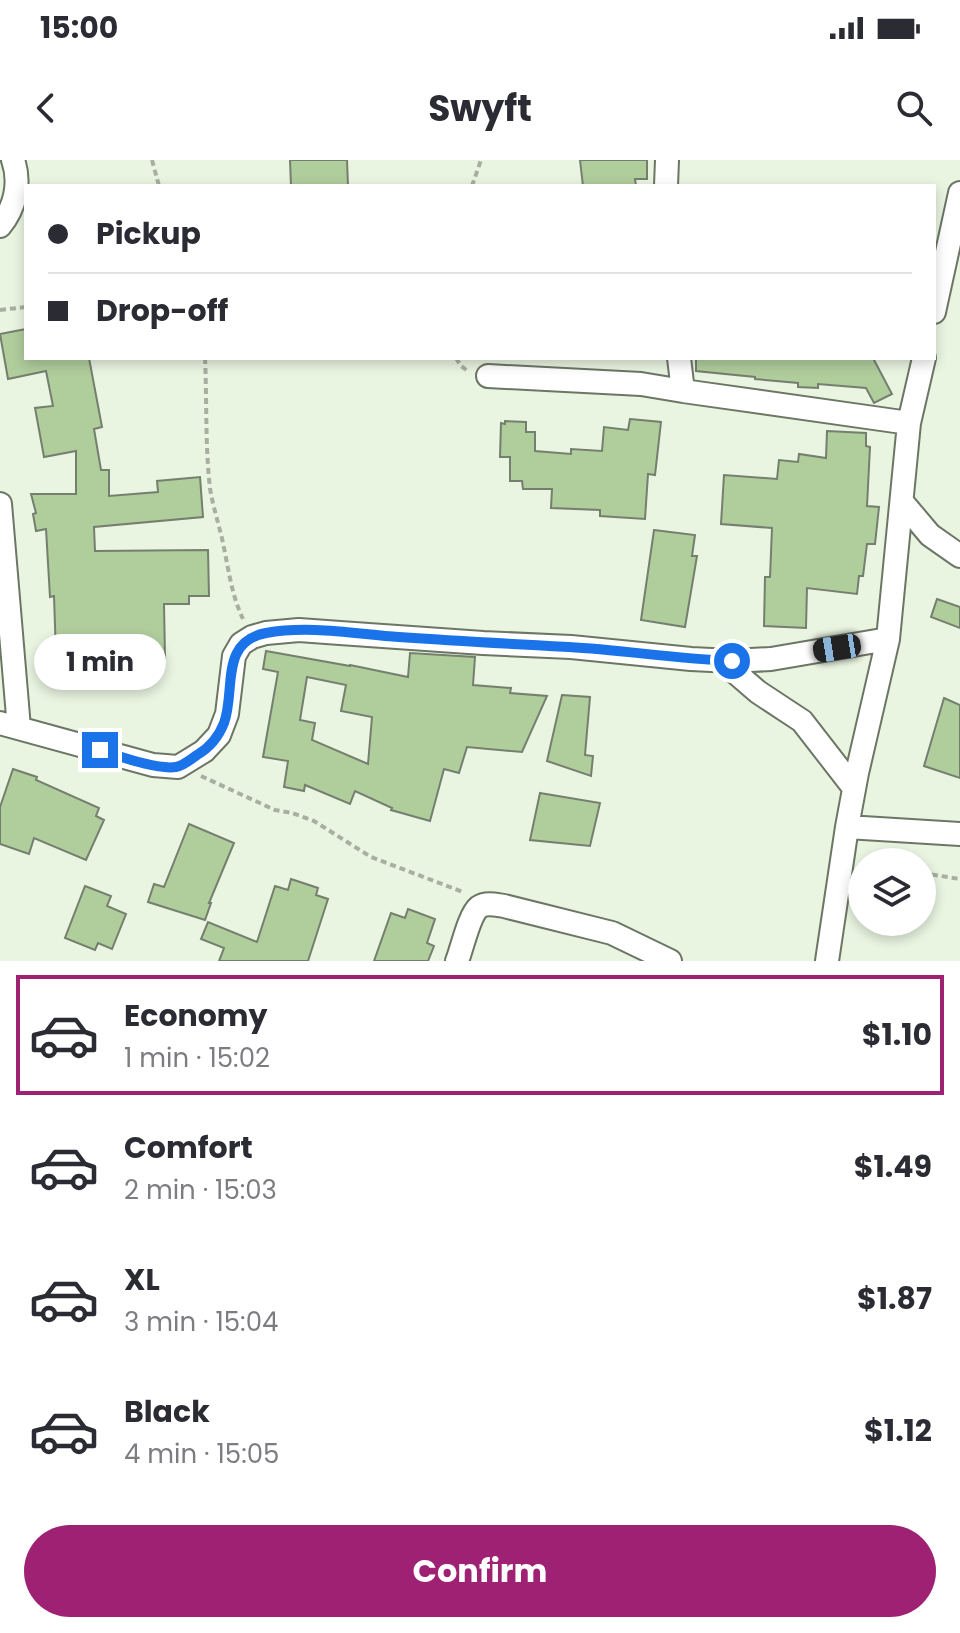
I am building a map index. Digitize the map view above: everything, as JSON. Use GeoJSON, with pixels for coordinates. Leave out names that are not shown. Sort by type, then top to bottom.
{"type":"FeatureCollection","features":[{"type":"Feature","properties":{"kind":"street"},"geometry":{"type":"LineString","coordinates":[[0,226],[17,188],[17,171],[13,160]]}},
{"type":"Feature","properties":{"kind":"street"},"geometry":{"type":"LineString","coordinates":[[666,184],[667,160]]}},
{"type":"Feature","properties":{"kind":"street"},"geometry":{"type":"LineString","coordinates":[[936,303],[960,193]]}},
{"type":"Feature","properties":{"kind":"street"},"geometry":{"type":"LineString","coordinates":[[679,360],[683,391]]}},
{"type":"Feature","properties":{"kind":"street"},"geometry":{"type":"LineString","coordinates":[[827,961],[854,788],[888,639],[909,423],[924,360]]}},
{"type":"Feature","properties":{"kind":"street"},"geometry":{"type":"LineString","coordinates":[[488,376],[641,384],[909,423]]}},
{"type":"Feature","properties":{"kind":"street"},"geometry":{"type":"LineString","coordinates":[[903,503],[930,535],[960,556]]}},
{"type":"Feature","properties":{"kind":"street"},"geometry":{"type":"LineString","coordinates":[[0,504],[9,726],[153,765],[178,767],[204,751],[219,735],[227,714],[234,656],[241,644],[266,633],[299,630],[571,647],[722,661],[771,659],[888,639]]}},
{"type":"Feature","properties":{"kind":"street"},"geometry":{"type":"LineString","coordinates":[[722,661],[758,692],[802,721],[854,788]]}},
{"type":"Feature","properties":{"kind":"street"},"geometry":{"type":"LineString","coordinates":[[847,827],[960,834]]}},
{"type":"Feature","properties":{"kind":"street"},"geometry":{"type":"LineString","coordinates":[[457,961],[473,915],[486,904],[612,933],[670,961]]}},
{"type":"Feature","properties":{"kind":"path"},"geometry":{"type":"LineString","coordinates":[[152,160],[158,184]]}},
{"type":"Feature","properties":{"kind":"path"},"geometry":{"type":"LineString","coordinates":[[473,184],[481,160]]}},
{"type":"Feature","properties":{"kind":"path"},"geometry":{"type":"LineString","coordinates":[[0,310],[24,307]]}},
{"type":"Feature","properties":{"kind":"path"},"geometry":{"type":"LineString","coordinates":[[205,360],[210,489],[237,608],[252,637]]}},
{"type":"Feature","properties":{"kind":"path"},"geometry":{"type":"LineString","coordinates":[[178,767],[275,810],[314,821],[371,857],[461,890],[486,904]]}},
{"type":"Feature","properties":{"kind":"path"},"geometry":{"type":"LineString","coordinates":[[936,875],[960,879]]}},
{"type":"Feature","properties":{"kind":"building"},"geometry":{"type":"Polygon","coordinates":[[[290,160],[347,160],[348,184],[291,184],[290,160]]]}},
{"type":"Feature","properties":{"kind":"building"},"geometry":{"type":"Polygon","coordinates":[[[580,160],[647,160],[647,179],[635,179],[636,184],[583,184],[580,160]]]}},
{"type":"Feature","properties":{"kind":"building"},"geometry":{"type":"Polygon","coordinates":[[[24,329],[24,360],[89,360],[102,427],[94,429],[101,470],[109,470],[109,496],[158,492],[157,481],[200,477],[203,517],[94,527],[95,551],[208,550],[209,596],[189,596],[189,604],[164,604],[165,658],[117,657],[117,660],[108,660],[108,667],[75,668],[75,654],[56,655],[54,596],[50,597],[46,529],[36,531],[33,514],[36,513],[31,494],[76,494],[76,451],[44,457],[35,408],[53,406],[46,371],[8,379],[0,334],[24,329]]]}},
{"type":"Feature","properties":{"kind":"building"},"geometry":{"type":"Polygon","coordinates":[[[696,360],[874,360],[892,394],[874,403],[866,388],[818,384],[818,388],[798,387],[798,383],[696,371],[696,360]]]}},
{"type":"Feature","properties":{"kind":"building"},"geometry":{"type":"Polygon","coordinates":[[[630,419],[661,422],[655,475],[648,474],[645,519],[600,516],[600,510],[551,508],[552,489],[523,489],[522,481],[510,481],[510,457],[500,457],[501,423],[505,424],[505,421],[526,422],[526,432],[535,432],[535,451],[571,454],[571,449],[602,451],[604,427],[628,430],[630,419]]]}},
{"type":"Feature","properties":{"kind":"building"},"geometry":{"type":"Polygon","coordinates":[[[827,431],[866,433],[866,446],[870,447],[867,506],[879,507],[875,544],[867,544],[857,594],[807,588],[806,628],[764,626],[765,577],[770,577],[772,528],[721,524],[724,475],[777,479],[779,460],[798,462],[799,454],[826,458],[827,431]]]}},
{"type":"Feature","properties":{"kind":"building"},"geometry":{"type":"Polygon","coordinates":[[[654,530],[695,535],[692,556],[697,556],[685,627],[641,620],[654,530]]]}},
{"type":"Feature","properties":{"kind":"building"},"geometry":{"type":"Polygon","coordinates":[[[937,599],[960,607],[960,628],[931,617],[937,599]]]}},
{"type":"Feature","properties":{"kind":"building"},"geometry":{"type":"Polygon","coordinates":[[[266,651],[408,677],[410,653],[475,657],[473,685],[511,688],[510,693],[547,696],[522,752],[467,747],[459,773],[444,769],[430,821],[391,810],[355,791],[350,804],[305,785],[304,791],[284,787],[288,761],[263,757],[278,672],[263,669],[266,651]],[[307,677],[300,720],[315,723],[312,740],[368,764],[372,717],[341,711],[346,685],[307,677]]]}},
{"type":"Feature","properties":{"kind":"building"},"geometry":{"type":"Polygon","coordinates":[[[562,695],[590,697],[585,755],[593,756],[591,776],[547,761],[562,695]]]}},
{"type":"Feature","properties":{"kind":"building"},"geometry":{"type":"Polygon","coordinates":[[[944,698],[960,705],[960,778],[924,766],[944,698]]]}},
{"type":"Feature","properties":{"kind":"building"},"geometry":{"type":"Polygon","coordinates":[[[13,769],[37,777],[36,780],[99,808],[96,816],[104,820],[86,860],[34,838],[29,854],[0,844],[0,807],[13,769]]]}},
{"type":"Feature","properties":{"kind":"building"},"geometry":{"type":"Polygon","coordinates":[[[540,793],[600,803],[590,846],[530,840],[540,793]]]}},
{"type":"Feature","properties":{"kind":"building"},"geometry":{"type":"Polygon","coordinates":[[[189,824],[234,843],[205,920],[148,902],[154,884],[164,887],[189,824]]]}},
{"type":"Feature","properties":{"kind":"building"},"geometry":{"type":"Polygon","coordinates":[[[291,879],[318,888],[316,895],[328,899],[308,961],[219,961],[224,948],[201,939],[208,922],[257,942],[275,886],[288,890],[291,879]]]}},
{"type":"Feature","properties":{"kind":"building"},"geometry":{"type":"Polygon","coordinates":[[[85,886],[111,896],[107,906],[126,914],[112,949],[98,943],[95,950],[65,938],[85,886]]]}},
{"type":"Feature","properties":{"kind":"building"},"geometry":{"type":"Polygon","coordinates":[[[408,909],[435,919],[427,943],[434,946],[428,961],[374,961],[391,913],[405,918],[408,909]]]}},
{"type":"Feature","properties":{"kind":"route"},"geometry":{"type":"LineString","coordinates":[[100,750],[153,765],[178,767],[204,751],[219,735],[224,724],[234,656],[241,644],[266,633],[299,630],[571,647],[732,661]]}}]}
